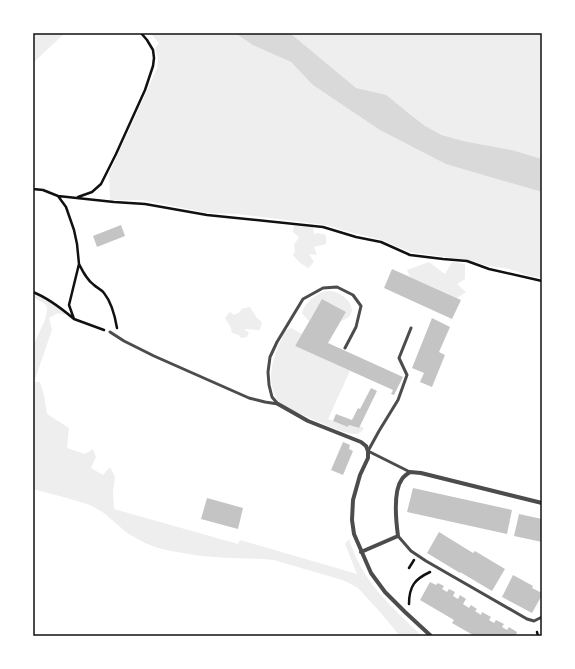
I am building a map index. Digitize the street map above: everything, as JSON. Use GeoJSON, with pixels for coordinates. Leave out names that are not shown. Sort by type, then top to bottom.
{"type":"FeatureCollection","features":[{"type":"Feature","properties":{"kind":"street"},"geometry":{"type":"LineString","coordinates":[[278,404],[308,421],[361,442],[366,446],[368,458],[360,475],[353,500],[352,520],[354,534],[371,573],[385,592],[431,636]]}},
{"type":"Feature","properties":{"kind":"street"},"geometry":{"type":"LineString","coordinates":[[361,552],[398,536],[395,507],[398,488],[402,479],[410,472],[421,473],[542,503]]}},
{"type":"Feature","properties":{"kind":"lane"},"geometry":{"type":"LineString","coordinates":[[278,404],[272,397],[269,385],[268,372],[270,357],[280,336],[303,299],[323,288],[337,288],[353,295],[361,306],[356,327],[345,348]]}},
{"type":"Feature","properties":{"kind":"lane"},"geometry":{"type":"LineString","coordinates":[[410,472],[368,451],[398,400],[408,375],[399,358],[411,328]]}},
{"type":"Feature","properties":{"kind":"lane"},"geometry":{"type":"LineString","coordinates":[[110,332],[124,341],[249,398],[278,404]]}},
{"type":"Feature","properties":{"kind":"lane"},"geometry":{"type":"LineString","coordinates":[[398,536],[412,551],[426,561],[527,619],[534,621],[542,617]]}},
{"type":"Feature","properties":{"kind":"path"},"geometry":{"type":"LineString","coordinates":[[76,198],[92,192],[101,184],[145,90],[153,66],[154,58],[153,50],[141,33]]}},
{"type":"Feature","properties":{"kind":"path"},"geometry":{"type":"LineString","coordinates":[[33,189],[43,190],[58,196],[145,204],[207,215],[323,227],[381,242],[410,255],[443,260],[467,261],[489,269],[542,281]]}},
{"type":"Feature","properties":{"kind":"path"},"geometry":{"type":"LineString","coordinates":[[58,196],[66,207],[74,230],[79,264],[84,275],[103,291],[111,303],[118,331],[124,341]]}},
{"type":"Feature","properties":{"kind":"path"},"geometry":{"type":"LineString","coordinates":[[74,319],[69,305],[79,264]]}},
{"type":"Feature","properties":{"kind":"path"},"geometry":{"type":"LineString","coordinates":[[33,292],[62,309],[74,319],[110,332]]}},
{"type":"Feature","properties":{"kind":"path"},"geometry":{"type":"LineString","coordinates":[[409,604],[410,591],[412,586],[419,578],[430,572],[442,570]]}},
{"type":"Feature","properties":{"kind":"path"},"geometry":{"type":"LineString","coordinates":[[404,598],[415,609]]}},
{"type":"Feature","properties":{"kind":"path"},"geometry":{"type":"LineString","coordinates":[[537,632],[538,636]]}},
{"type":"Feature","properties":{"kind":"shaded area"},"geometry":{"type":"Polygon","coordinates":[[[33,33],[65,33],[33,63],[33,33]]]}},
{"type":"Feature","properties":{"kind":"shaded area"},"geometry":{"type":"Polygon","coordinates":[[[150,33],[236,33],[291,62],[314,85],[506,181],[542,192],[542,278],[526,275],[510,269],[489,266],[466,260],[410,252],[382,240],[326,225],[237,214],[209,213],[142,200],[110,200],[109,174],[157,68],[158,58],[155,48],[159,43],[150,33]]]}},
{"type":"Feature","properties":{"kind":"shaded area"},"geometry":{"type":"Polygon","coordinates":[[[235,33],[290,33],[356,88],[386,95],[425,126],[442,135],[463,141],[512,150],[542,159],[542,192],[446,164],[380,130],[313,85],[291,62],[253,45],[235,33]]]}},
{"type":"Feature","properties":{"kind":"shaded area"},"geometry":{"type":"Polygon","coordinates":[[[290,33],[542,33],[542,159],[512,150],[462,141],[443,135],[426,127],[386,96],[355,88],[290,33]]]}},
{"type":"Feature","properties":{"kind":"shaded area"},"geometry":{"type":"Polygon","coordinates":[[[294,226],[313,227],[314,234],[318,233],[326,235],[326,244],[314,247],[317,255],[309,254],[314,262],[308,268],[299,262],[293,255],[295,251],[294,245],[299,237],[293,232],[294,226]]]}},
{"type":"Feature","properties":{"kind":"shaded area"},"geometry":{"type":"Polygon","coordinates":[[[429,262],[445,274],[452,262],[465,264],[465,279],[457,284],[466,292],[457,298],[410,277],[407,270],[429,262]]]}},
{"type":"Feature","properties":{"kind":"shaded area"},"geometry":{"type":"Polygon","coordinates":[[[326,291],[333,291],[346,298],[352,308],[351,314],[348,318],[341,321],[346,312],[322,299],[309,321],[305,317],[302,313],[308,302],[318,294],[326,291]]]}},
{"type":"Feature","properties":{"kind":"shaded area"},"geometry":{"type":"Polygon","coordinates":[[[33,293],[51,303],[67,315],[58,313],[49,318],[52,330],[34,382],[40,382],[47,414],[69,428],[67,448],[85,454],[93,449],[96,457],[91,468],[103,475],[110,467],[115,477],[113,492],[114,509],[238,544],[240,540],[357,574],[345,544],[349,539],[362,568],[370,581],[389,603],[422,636],[400,636],[358,588],[342,580],[274,560],[201,556],[158,548],[127,533],[104,513],[90,505],[33,489],[33,346],[45,320],[47,307],[45,304],[33,297],[33,293]]]}},
{"type":"Feature","properties":{"kind":"shaded area"},"geometry":{"type":"Polygon","coordinates":[[[250,307],[257,318],[262,322],[260,330],[244,329],[249,333],[247,337],[241,338],[239,335],[232,333],[231,328],[225,318],[230,312],[234,315],[240,312],[241,309],[250,307]]]}},
{"type":"Feature","properties":{"kind":"shaded area"},"geometry":{"type":"Polygon","coordinates":[[[291,328],[302,334],[295,346],[350,371],[328,419],[348,427],[349,425],[358,428],[360,426],[364,428],[362,431],[356,434],[343,432],[282,405],[277,399],[272,387],[271,371],[284,333],[286,330],[291,328]]]}},
{"type":"Feature","properties":{"kind":"building"},"geometry":{"type":"Polygon","coordinates":[[[121,225],[125,236],[97,247],[93,236],[121,225]]]}},
{"type":"Feature","properties":{"kind":"building"},"geometry":{"type":"Polygon","coordinates":[[[392,269],[461,300],[452,319],[384,288],[392,269]]]}},
{"type":"Feature","properties":{"kind":"building"},"geometry":{"type":"Polygon","coordinates":[[[322,299],[346,312],[328,343],[403,377],[394,395],[391,394],[393,390],[295,346],[322,299]]]}},
{"type":"Feature","properties":{"kind":"building"},"geometry":{"type":"Polygon","coordinates":[[[432,318],[450,327],[439,352],[445,355],[432,387],[420,382],[424,373],[412,368],[432,318]]]}},
{"type":"Feature","properties":{"kind":"building"},"geometry":{"type":"Polygon","coordinates":[[[371,388],[377,391],[359,428],[349,425],[348,427],[333,421],[336,414],[352,420],[358,408],[360,409],[371,388]]]}},
{"type":"Feature","properties":{"kind":"building"},"geometry":{"type":"Polygon","coordinates":[[[343,442],[350,445],[349,449],[353,451],[343,475],[331,470],[343,442]]]}},
{"type":"Feature","properties":{"kind":"building"},"geometry":{"type":"Polygon","coordinates":[[[413,488],[512,510],[507,534],[407,512],[413,488]]]}},
{"type":"Feature","properties":{"kind":"building"},"geometry":{"type":"Polygon","coordinates":[[[207,498],[243,508],[238,529],[201,519],[207,498]]]}},
{"type":"Feature","properties":{"kind":"building"},"geometry":{"type":"Polygon","coordinates":[[[519,514],[542,519],[542,542],[514,536],[519,514]]]}},
{"type":"Feature","properties":{"kind":"building"},"geometry":{"type":"Polygon","coordinates":[[[439,532],[473,553],[475,551],[505,569],[492,591],[427,553],[439,532]]]}},
{"type":"Feature","properties":{"kind":"building"},"geometry":{"type":"Polygon","coordinates":[[[513,575],[533,586],[532,588],[542,593],[532,613],[502,597],[513,575]]]}},
{"type":"Feature","properties":{"kind":"building"},"geometry":{"type":"Polygon","coordinates":[[[430,582],[436,585],[438,583],[444,586],[442,589],[447,592],[449,589],[455,592],[453,596],[458,599],[460,595],[466,599],[463,604],[469,608],[471,605],[477,609],[475,611],[481,615],[482,612],[491,617],[489,620],[494,623],[496,620],[504,624],[502,627],[507,630],[509,627],[517,632],[516,635],[518,636],[473,636],[452,623],[454,620],[420,600],[430,582]]]}}]}
